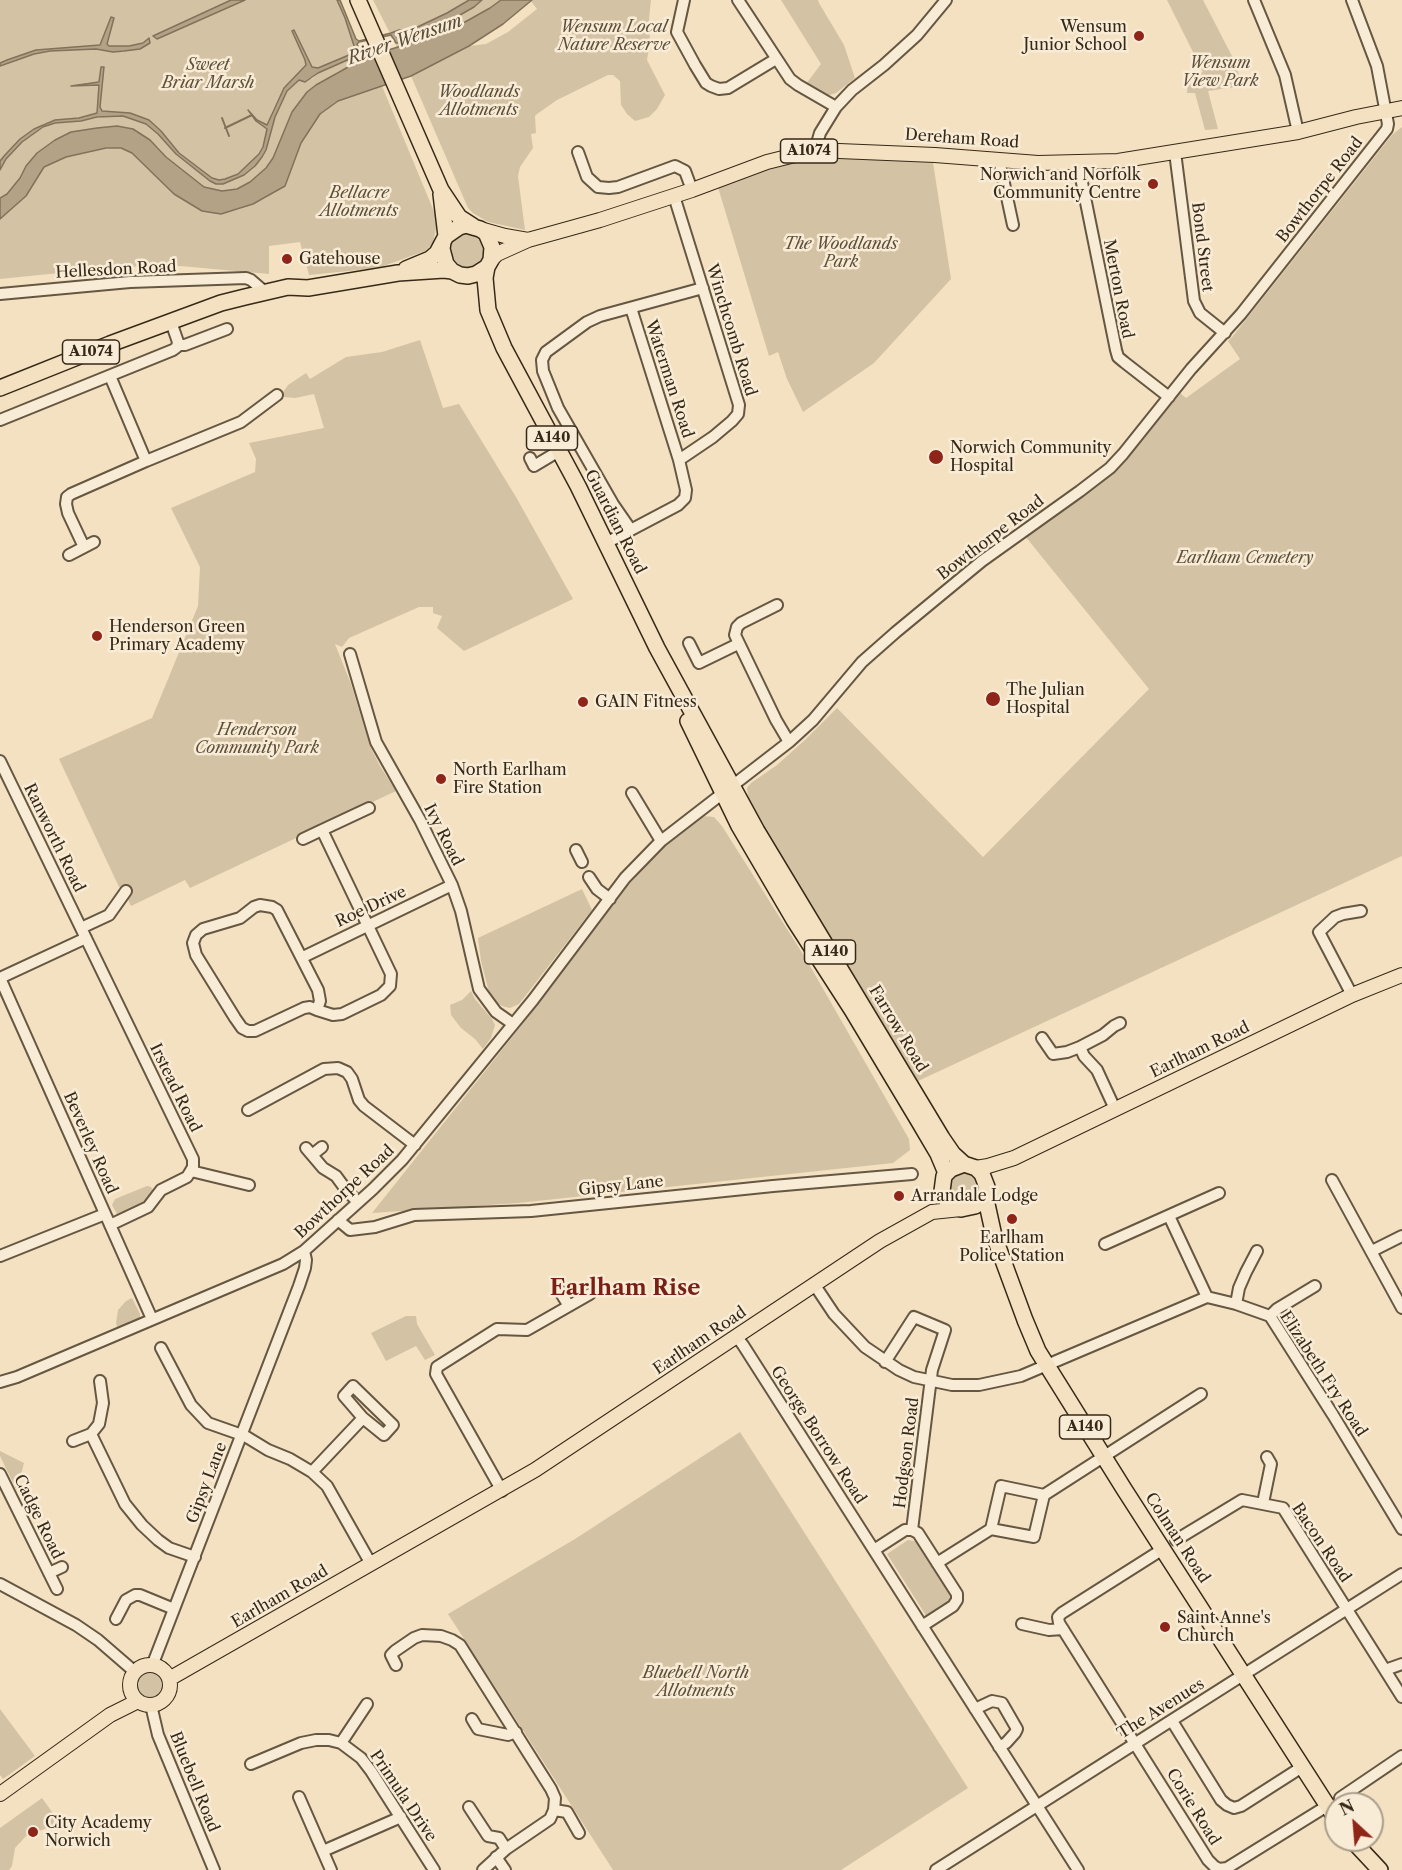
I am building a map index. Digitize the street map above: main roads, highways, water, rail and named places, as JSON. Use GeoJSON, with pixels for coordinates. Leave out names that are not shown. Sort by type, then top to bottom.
{"type":"FeatureCollection","features":[{"type":"Feature","properties":{"kind":"highway","name":"A140"},"geometry":{"type":"LineString","coordinates":[[358,0],[441,190],[459,217],[486,233],[490,240],[492,248],[489,264]]}},
{"type":"Feature","properties":{"kind":"highway","name":"A140"},"geometry":{"type":"LineString","coordinates":[[441,190],[445,239],[442,256],[446,264],[456,273]]}},
{"type":"Feature","properties":{"kind":"highway","name":"Dereham Road"},"geometry":{"type":"LineString","coordinates":[[398,273],[430,259],[437,253],[445,239],[459,227],[476,227]]}},
{"type":"Feature","properties":{"kind":"highway","name":"Dereham Road"},"geometry":{"type":"LineString","coordinates":[[0,388],[177,320],[245,297],[288,287],[308,288],[398,273],[444,270],[468,276],[476,274],[489,264]]}},
{"type":"Feature","properties":{"kind":"highway","name":"Guardian Road"},"geometry":{"type":"LineString","coordinates":[[488,310],[485,278],[489,264]]}},
{"type":"Feature","properties":{"kind":"highway","name":"Guardian Road"},"geometry":{"type":"LineString","coordinates":[[456,273],[472,283],[481,302],[488,310],[514,368],[606,543],[728,790]]}},
{"type":"Feature","properties":{"kind":"highway","name":"Dereham Road"},"geometry":{"type":"LineString","coordinates":[[177,320],[290,297],[308,288]]}},
{"type":"Feature","properties":{"kind":"highway","name":"Farrow Road"},"geometry":{"type":"LineString","coordinates":[[728,790],[769,851],[952,1154],[970,1166]]}},
{"type":"Feature","properties":{"kind":"highway","name":"Farrow Road"},"geometry":{"type":"LineString","coordinates":[[728,790],[739,826],[794,920],[852,1010],[932,1143],[946,1173]]}},
{"type":"Feature","properties":{"kind":"highway"},"geometry":{"type":"LineString","coordinates":[[942,1191],[946,1173],[957,1166],[970,1166]]}},
{"type":"Feature","properties":{"kind":"highway","name":"Colman Road"},"geometry":{"type":"LineString","coordinates":[[970,1166],[984,1179],[994,1236],[1024,1320],[1046,1366],[1104,1456],[1170,1545],[1244,1675],[1302,1767],[1324,1792]]}},
{"type":"Feature","properties":{"kind":"highway","name":"Colman Road"},"geometry":{"type":"LineString","coordinates":[[942,1191],[952,1206],[964,1209],[978,1220],[1005,1267]]}},
{"type":"Feature","properties":{"kind":"highway"},"geometry":{"type":"LineString","coordinates":[[964,1209],[981,1202],[986,1191]]}},
{"type":"Feature","properties":{"kind":"highway"},"geometry":{"type":"LineString","coordinates":[[1363,1852],[1380,1870]]}},
{"type":"Feature","properties":{"kind":"main road","name":"Dereham Road"},"geometry":{"type":"LineString","coordinates":[[489,264],[498,254],[528,240],[674,196],[767,162],[815,150],[935,155],[1044,163],[1118,161],[1298,132],[1402,108]]}},
{"type":"Feature","properties":{"kind":"main road","name":"Dereham Road"},"geometry":{"type":"LineString","coordinates":[[476,227],[528,240]]}},
{"type":"Feature","properties":{"kind":"main road","name":"Earlham Road"},"geometry":{"type":"LineString","coordinates":[[986,1191],[992,1176],[1014,1158],[1352,995],[1402,975]]}},
{"type":"Feature","properties":{"kind":"main road","name":"Earlham Road"},"geometry":{"type":"LineString","coordinates":[[970,1166],[1014,1158]]}},
{"type":"Feature","properties":{"kind":"main road","name":"Earlham Road"},"geometry":{"type":"LineString","coordinates":[[917,1219],[939,1201],[942,1191]]}},
{"type":"Feature","properties":{"kind":"main road","name":"Earlham Road"},"geometry":{"type":"LineString","coordinates":[[169,1679],[502,1491],[814,1284],[917,1219],[932,1212],[964,1209]]}},
{"type":"Feature","properties":{"kind":"main road"},"geometry":{"type":"LineString","coordinates":[[0,1794],[110,1715],[125,1697],[131,1687],[131,1680],[135,1672],[140,1668],[152,1666],[166,1673],[170,1690],[159,1703],[144,1703],[110,1715]]}},
{"type":"Feature","properties":{"kind":"main road"},"geometry":{"type":"LineString","coordinates":[[131,1687],[144,1703]]}},
{"type":"Feature","properties":{"kind":"water"},"geometry":{"type":"Polygon","coordinates":[[[231,0],[245,0],[157,39],[153,36],[231,0]]]}},
{"type":"Feature","properties":{"kind":"water","name":"River Wensum"},"geometry":{"type":"Polygon","coordinates":[[[337,0],[340,0],[356,39],[359,41],[399,30],[411,30],[469,0],[482,0],[460,15],[401,43],[396,43],[391,35],[359,42],[357,44],[361,54],[318,73],[305,82],[299,80],[287,91],[275,117],[262,157],[244,175],[223,184],[210,181],[176,154],[146,124],[123,116],[97,117],[43,127],[22,142],[6,159],[0,170],[0,161],[20,139],[34,129],[55,120],[79,118],[97,113],[99,85],[71,86],[99,82],[101,67],[104,67],[100,107],[102,111],[130,113],[149,120],[179,153],[212,178],[219,180],[238,174],[259,154],[267,129],[256,121],[248,110],[257,120],[267,125],[284,88],[306,65],[292,31],[294,30],[312,67],[318,68],[356,52],[337,0]]]}},
{"type":"Feature","properties":{"kind":"water"},"geometry":{"type":"Polygon","coordinates":[[[501,0],[532,0],[503,24],[469,46],[411,76],[338,101],[320,114],[301,143],[285,186],[253,204],[221,214],[202,211],[174,194],[132,153],[121,148],[106,148],[66,157],[44,167],[26,196],[0,219],[0,198],[7,194],[37,153],[71,132],[97,128],[117,126],[133,129],[150,140],[166,157],[204,187],[222,191],[237,189],[250,182],[266,168],[273,158],[292,112],[307,92],[316,85],[366,57],[449,31],[501,0]]]}},
{"type":"Feature","properties":{"kind":"water"},"geometry":{"type":"Polygon","coordinates":[[[111,17],[114,18],[107,44],[109,46],[129,46],[143,43],[149,38],[150,43],[140,49],[113,52],[96,49],[50,51],[0,66],[0,63],[36,50],[100,45],[111,17]]]}},
{"type":"Feature","properties":{"kind":"waterway"},"geometry":{"type":"LineString","coordinates":[[225,128],[252,115]]}},
{"type":"Feature","properties":{"kind":"waterway"},"geometry":{"type":"LineString","coordinates":[[222,118],[229,136]]}},
{"type":"Feature","properties":{"kind":"place","name":"Wensum Junior School"},"geometry":{"type":"Point","coordinates":[1139,36]}},
{"type":"Feature","properties":{"kind":"place","name":"Norwich and Norfolk Community Centre"},"geometry":{"type":"Point","coordinates":[1153,184]}},
{"type":"Feature","properties":{"kind":"place","name":"Gatehouse"},"geometry":{"type":"Point","coordinates":[287,259]}},
{"type":"Feature","properties":{"kind":"place","name":"Norwich Community Hospital"},"geometry":{"type":"Point","coordinates":[936,457]}},
{"type":"Feature","properties":{"kind":"place","name":"Henderson Green Primary Academy"},"geometry":{"type":"Point","coordinates":[97,636]}},
{"type":"Feature","properties":{"kind":"place","name":"The Julian Hospital"},"geometry":{"type":"Point","coordinates":[993,699]}},
{"type":"Feature","properties":{"kind":"place","name":"GAIN Fitness"},"geometry":{"type":"Point","coordinates":[583,702]}},
{"type":"Feature","properties":{"kind":"place","name":"North Earlham Fire Station"},"geometry":{"type":"Point","coordinates":[441,779]}},
{"type":"Feature","properties":{"kind":"place","name":"Arrandale Lodge"},"geometry":{"type":"Point","coordinates":[899,1196]}},
{"type":"Feature","properties":{"kind":"place","name":"Earlham Police Station"},"geometry":{"type":"Point","coordinates":[1012,1219]}},
{"type":"Feature","properties":{"kind":"place","name":"Saint Anne's Church"},"geometry":{"type":"Point","coordinates":[1165,1627]}},
{"type":"Feature","properties":{"kind":"place","name":"City Academy Norwich"},"geometry":{"type":"Point","coordinates":[33,1832]}},
{"type":"Feature","properties":{"kind":"district","name":"Earlham Rise"},"geometry":{"type":"Point","coordinates":[625,1289]}},
{"type":"Feature","properties":{"kind":"park label","name":"Wensum Local Nature Reserve"},"geometry":{"type":"Point","coordinates":[614,36]}},
{"type":"Feature","properties":{"kind":"park label","name":"Wensum View Park"},"geometry":{"type":"Point","coordinates":[1220,72]}},
{"type":"Feature","properties":{"kind":"park label","name":"Sweet Briar Marsh"},"geometry":{"type":"Point","coordinates":[208,74]}},
{"type":"Feature","properties":{"kind":"park label","name":"Woodlands Allotments"},"geometry":{"type":"Point","coordinates":[479,101]}},
{"type":"Feature","properties":{"kind":"park label","name":"Bellacre Allotments"},"geometry":{"type":"Point","coordinates":[359,202]}},
{"type":"Feature","properties":{"kind":"park label","name":"The Woodlands Park"},"geometry":{"type":"Point","coordinates":[841,253]}},
{"type":"Feature","properties":{"kind":"park label","name":"Earlham Cemetery"},"geometry":{"type":"Point","coordinates":[1245,558]}},
{"type":"Feature","properties":{"kind":"park label","name":"Henderson Community Park"},"geometry":{"type":"Point","coordinates":[257,739]}},
{"type":"Feature","properties":{"kind":"park label","name":"Bluebell North Allotments"},"geometry":{"type":"Point","coordinates":[696,1682]}}]}
